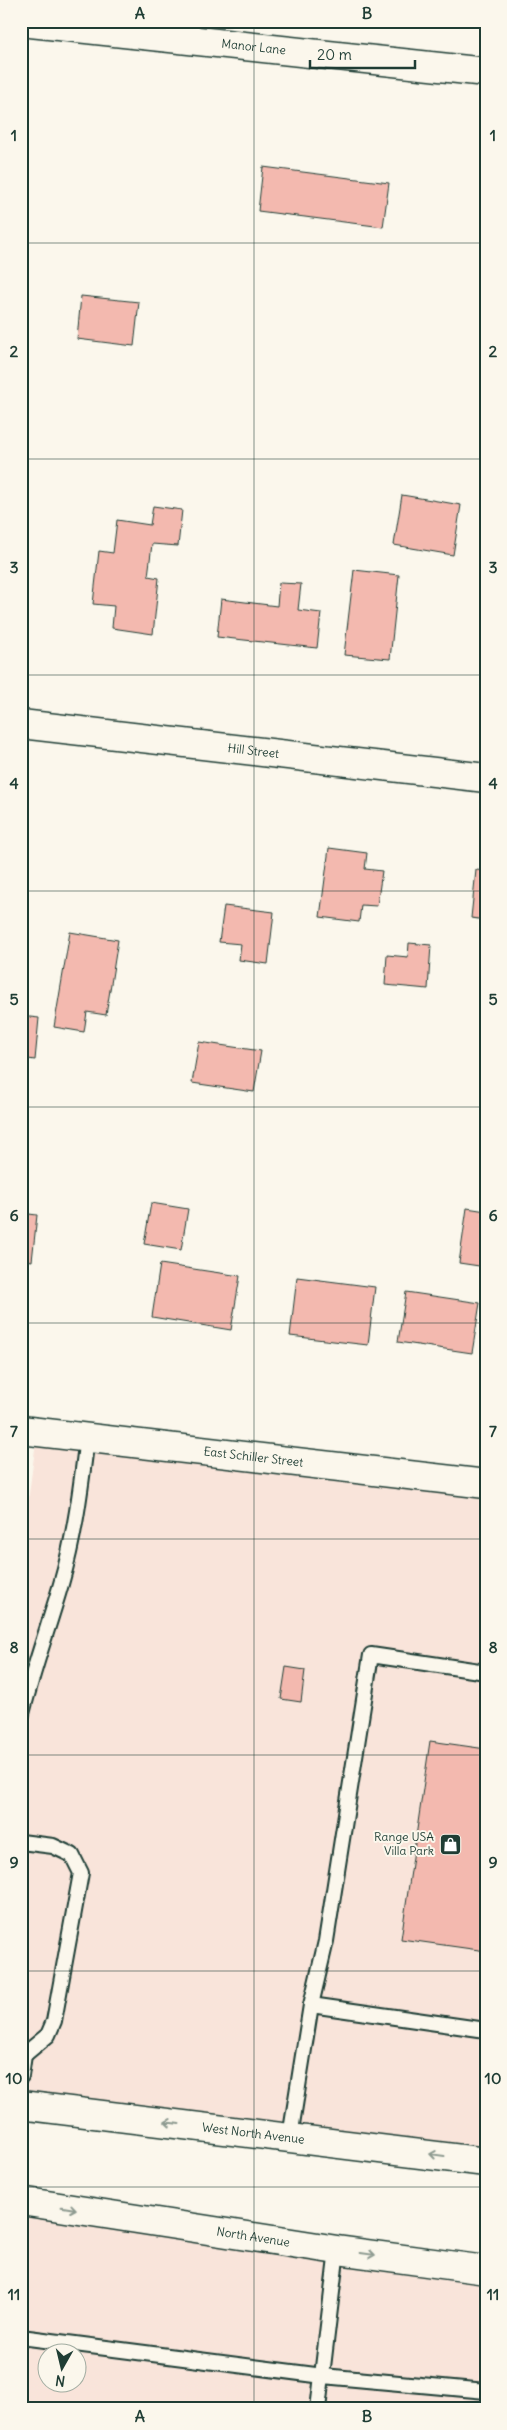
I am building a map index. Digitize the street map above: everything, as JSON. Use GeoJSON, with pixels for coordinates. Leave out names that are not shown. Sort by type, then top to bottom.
{"type":"FeatureCollection","features":[{"type":"Feature","properties":{"kind":"street","name":"Manor Lane"},"geometry":{"type":"LineString","coordinates":[[21,22],[486,72]]}},
{"type":"Feature","properties":{"kind":"street","name":"Hill Street"},"geometry":{"type":"LineString","coordinates":[[21,724],[486,778]]}},
{"type":"Feature","properties":{"kind":"street","name":"East Schiller Street"},"geometry":{"type":"LineString","coordinates":[[21,1430],[486,1484]]}},
{"type":"Feature","properties":{"kind":"street","name":"West North Avenue"},"geometry":{"type":"LineString","coordinates":[[21,2105],[486,2162]]}},
{"type":"Feature","properties":{"kind":"street","name":"North Avenue"},"geometry":{"type":"LineString","coordinates":[[21,2201],[337,2250],[486,2270]]}},
{"type":"Feature","properties":{"kind":"lane"},"geometry":{"type":"LineString","coordinates":[[21,1718],[30,1681],[62,1582],[72,1541],[86,1438]]}},
{"type":"Feature","properties":{"kind":"lane"},"geometry":{"type":"LineString","coordinates":[[290,2137],[311,2005],[326,1941],[370,1655],[486,1672]]}},
{"type":"Feature","properties":{"kind":"lane"},"geometry":{"type":"LineString","coordinates":[[21,1842],[53,1846],[72,1855],[82,1873],[54,2021],[48,2035],[23,2054],[21,2076]]}},
{"type":"Feature","properties":{"kind":"lane"},"geometry":{"type":"LineString","coordinates":[[311,2005],[486,2030]]}},
{"type":"Feature","properties":{"kind":"lane"},"geometry":{"type":"LineString","coordinates":[[318,2409],[337,2250]]}},
{"type":"Feature","properties":{"kind":"lane"},"geometry":{"type":"LineString","coordinates":[[21,2337],[323,2376],[486,2391]]}},
{"type":"Feature","properties":{"kind":"shaded area"},"geometry":{"type":"Polygon","coordinates":[[[39,1419],[486,1475],[486,2156],[21,2097],[21,1554],[39,1419]]]}},
{"type":"Feature","properties":{"kind":"shaded area"},"geometry":{"type":"Polygon","coordinates":[[[21,2209],[486,2277],[486,2409],[21,2409],[21,2209]]]}},
{"type":"Feature","properties":{"kind":"building"},"geometry":{"type":"Polygon","coordinates":[[[263,167],[389,183],[383,227],[258,211],[263,167]]]}},
{"type":"Feature","properties":{"kind":"building"},"geometry":{"type":"Polygon","coordinates":[[[81,296],[139,302],[134,346],[77,339],[81,296]]]}},
{"type":"Feature","properties":{"kind":"building"},"geometry":{"type":"Polygon","coordinates":[[[21,462],[25,463],[21,496],[21,462]]]}},
{"type":"Feature","properties":{"kind":"building"},"geometry":{"type":"Polygon","coordinates":[[[402,495],[461,505],[453,555],[394,545],[402,495]]]}},
{"type":"Feature","properties":{"kind":"building"},"geometry":{"type":"Polygon","coordinates":[[[153,506],[182,510],[178,546],[152,544],[148,576],[159,578],[153,634],[112,628],[114,606],[93,604],[99,551],[113,553],[117,520],[150,525],[153,506]]]}},
{"type":"Feature","properties":{"kind":"building"},"geometry":{"type":"Polygon","coordinates":[[[354,570],[399,575],[390,659],[344,655],[354,570]]]}},
{"type":"Feature","properties":{"kind":"building"},"geometry":{"type":"Polygon","coordinates":[[[279,583],[301,584],[298,610],[321,613],[317,648],[217,637],[221,599],[277,606],[279,583]]]}},
{"type":"Feature","properties":{"kind":"building"},"geometry":{"type":"Polygon","coordinates":[[[329,848],[367,853],[365,869],[382,871],[377,906],[361,905],[359,922],[320,917],[329,848]]]}},
{"type":"Feature","properties":{"kind":"building"},"geometry":{"type":"Polygon","coordinates":[[[476,870],[486,871],[486,920],[471,918],[476,870]]]}},
{"type":"Feature","properties":{"kind":"building"},"geometry":{"type":"Polygon","coordinates":[[[224,906],[274,912],[268,964],[239,960],[241,944],[219,942],[224,906]]]}},
{"type":"Feature","properties":{"kind":"building"},"geometry":{"type":"Polygon","coordinates":[[[70,932],[118,940],[106,1015],[87,1012],[84,1032],[54,1027],[70,932]]]}},
{"type":"Feature","properties":{"kind":"building"},"geometry":{"type":"Polygon","coordinates":[[[409,943],[431,945],[428,989],[385,985],[387,955],[408,957],[409,943]]]}},
{"type":"Feature","properties":{"kind":"building"},"geometry":{"type":"Polygon","coordinates":[[[21,1016],[39,1018],[35,1060],[21,1058],[21,1016]]]}},
{"type":"Feature","properties":{"kind":"building"},"geometry":{"type":"Polygon","coordinates":[[[199,1042],[261,1051],[254,1092],[192,1083],[199,1042]]]}},
{"type":"Feature","properties":{"kind":"building"},"geometry":{"type":"Polygon","coordinates":[[[151,1203],[188,1209],[181,1250],[144,1244],[151,1203]]]}},
{"type":"Feature","properties":{"kind":"building"},"geometry":{"type":"Polygon","coordinates":[[[467,1208],[486,1211],[486,1267],[459,1263],[467,1208]]]}},
{"type":"Feature","properties":{"kind":"building"},"geometry":{"type":"Polygon","coordinates":[[[21,1213],[37,1215],[32,1261],[21,1259],[21,1213]]]}},
{"type":"Feature","properties":{"kind":"building"},"geometry":{"type":"Polygon","coordinates":[[[160,1264],[240,1276],[231,1330],[152,1317],[160,1264]]]}},
{"type":"Feature","properties":{"kind":"building"},"geometry":{"type":"Polygon","coordinates":[[[297,1277],[375,1287],[368,1345],[290,1336],[297,1277]]]}},
{"type":"Feature","properties":{"kind":"building"},"geometry":{"type":"Polygon","coordinates":[[[406,1292],[480,1303],[472,1353],[398,1342],[406,1292]]]}},
{"type":"Feature","properties":{"kind":"building"},"geometry":{"type":"Polygon","coordinates":[[[286,1667],[305,1670],[301,1702],[281,1699],[286,1667]]]}},
{"type":"Feature","properties":{"kind":"building","name":"Range USA Villa Park"},"geometry":{"type":"Polygon","coordinates":[[[430,1741],[486,1749],[486,1951],[401,1939],[430,1741]]]}},
{"type":"Feature","properties":{"kind":"place","name":"Range USA Villa Park"},"geometry":{"type":"Point","coordinates":[450,1844]}}]}
